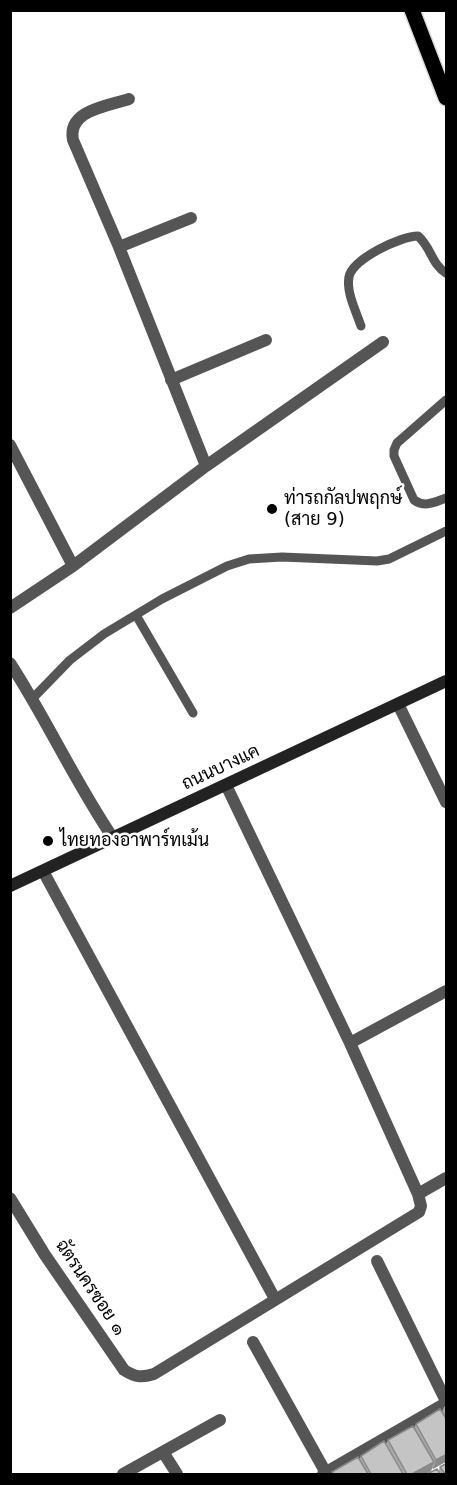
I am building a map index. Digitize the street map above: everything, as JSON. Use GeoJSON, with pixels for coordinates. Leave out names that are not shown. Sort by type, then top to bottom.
{"type":"FeatureCollection","features":[{"type":"Feature","properties":{"kind":"main road"},"geometry":{"type":"LineString","coordinates":[[412,10],[447,98]]}},
{"type":"Feature","properties":{"kind":"main road","name":"ถนนบางแค"},"geometry":{"type":"LineString","coordinates":[[10,886],[447,681]]}},
{"type":"Feature","properties":{"kind":"street"},"geometry":{"type":"LineString","coordinates":[[129,99],[79,117],[72,126],[71,132],[206,466]]}},
{"type":"Feature","properties":{"kind":"street"},"geometry":{"type":"LineString","coordinates":[[119,247],[191,218]]}},
{"type":"Feature","properties":{"kind":"street"},"geometry":{"type":"LineString","coordinates":[[171,380],[266,340]]}},
{"type":"Feature","properties":{"kind":"street"},"geometry":{"type":"LineString","coordinates":[[10,608],[73,566],[206,466],[383,342]]}},
{"type":"Feature","properties":{"kind":"street"},"geometry":{"type":"LineString","coordinates":[[10,445],[73,566]]}},
{"type":"Feature","properties":{"kind":"street"},"geometry":{"type":"LineString","coordinates":[[11,664],[33,698],[99,818],[113,838]]}},
{"type":"Feature","properties":{"kind":"street"},"geometry":{"type":"LineString","coordinates":[[398,704],[447,802]]}},
{"type":"Feature","properties":{"kind":"street"},"geometry":{"type":"LineString","coordinates":[[43,871],[275,1299],[419,1212],[421,1206],[418,1194],[350,1043],[226,785]]}},
{"type":"Feature","properties":{"kind":"street"},"geometry":{"type":"LineString","coordinates":[[350,1043],[447,991]]}},
{"type":"Feature","properties":{"kind":"street"},"geometry":{"type":"LineString","coordinates":[[418,1194],[447,1178]]}},
{"type":"Feature","properties":{"kind":"street","name":"ฉัตรนครซอย ๑"},"geometry":{"type":"LineString","coordinates":[[10,1198],[45,1255],[124,1370],[135,1377],[154,1374],[275,1299]]}},
{"type":"Feature","properties":{"kind":"street"},"geometry":{"type":"LineString","coordinates":[[253,1342],[324,1474],[447,1402],[377,1261]]}},
{"type":"Feature","properties":{"kind":"street"},"geometry":{"type":"LineString","coordinates":[[123,1474],[220,1420]]}},
{"type":"Feature","properties":{"kind":"street"},"geometry":{"type":"LineString","coordinates":[[163,1452],[177,1474]]}},
{"type":"Feature","properties":{"kind":"lane"},"geometry":{"type":"LineString","coordinates":[[361,326],[348,286],[349,274],[355,265],[395,241],[409,236],[418,236],[425,242],[434,262],[447,273]]}},
{"type":"Feature","properties":{"kind":"lane"},"geometry":{"type":"LineString","coordinates":[[447,400],[397,443],[394,456],[414,500],[420,504],[430,504],[447,498]]}},
{"type":"Feature","properties":{"kind":"lane"},"geometry":{"type":"LineString","coordinates":[[33,698],[70,660],[104,634],[226,566],[249,559],[282,557],[377,561],[390,559],[447,531]]}},
{"type":"Feature","properties":{"kind":"lane"},"geometry":{"type":"LineString","coordinates":[[136,615],[193,713]]}},
{"type":"Feature","properties":{"kind":"building"},"geometry":{"type":"Polygon","coordinates":[[[440,1409],[447,1420],[447,1454],[436,1460],[416,1424],[440,1409]]]}},
{"type":"Feature","properties":{"kind":"building"},"geometry":{"type":"Polygon","coordinates":[[[413,1426],[434,1462],[412,1474],[407,1474],[388,1440],[413,1426]]]}},
{"type":"Feature","properties":{"kind":"building"},"geometry":{"type":"Polygon","coordinates":[[[384,1441],[403,1474],[371,1474],[361,1456],[384,1441]]]}},
{"type":"Feature","properties":{"kind":"building"},"geometry":{"type":"Polygon","coordinates":[[[358,1457],[368,1474],[334,1474],[332,1472],[358,1457]]]}},
{"type":"Feature","properties":{"kind":"building"},"geometry":{"type":"Polygon","coordinates":[[[447,1463],[447,1474],[445,1474],[440,1467],[447,1463]]]}},
{"type":"Feature","properties":{"kind":"building"},"geometry":{"type":"Polygon","coordinates":[[[437,1469],[440,1474],[427,1474],[437,1469]]]}},
{"type":"Feature","properties":{"kind":"place","name":"ท่ารถกัลปพฤกษ์ (สาย 9)"},"geometry":{"type":"Point","coordinates":[272,509]}},
{"type":"Feature","properties":{"kind":"place","name":"ไทยทองอาพาร์ทเม้น"},"geometry":{"type":"Point","coordinates":[48,841]}}]}
